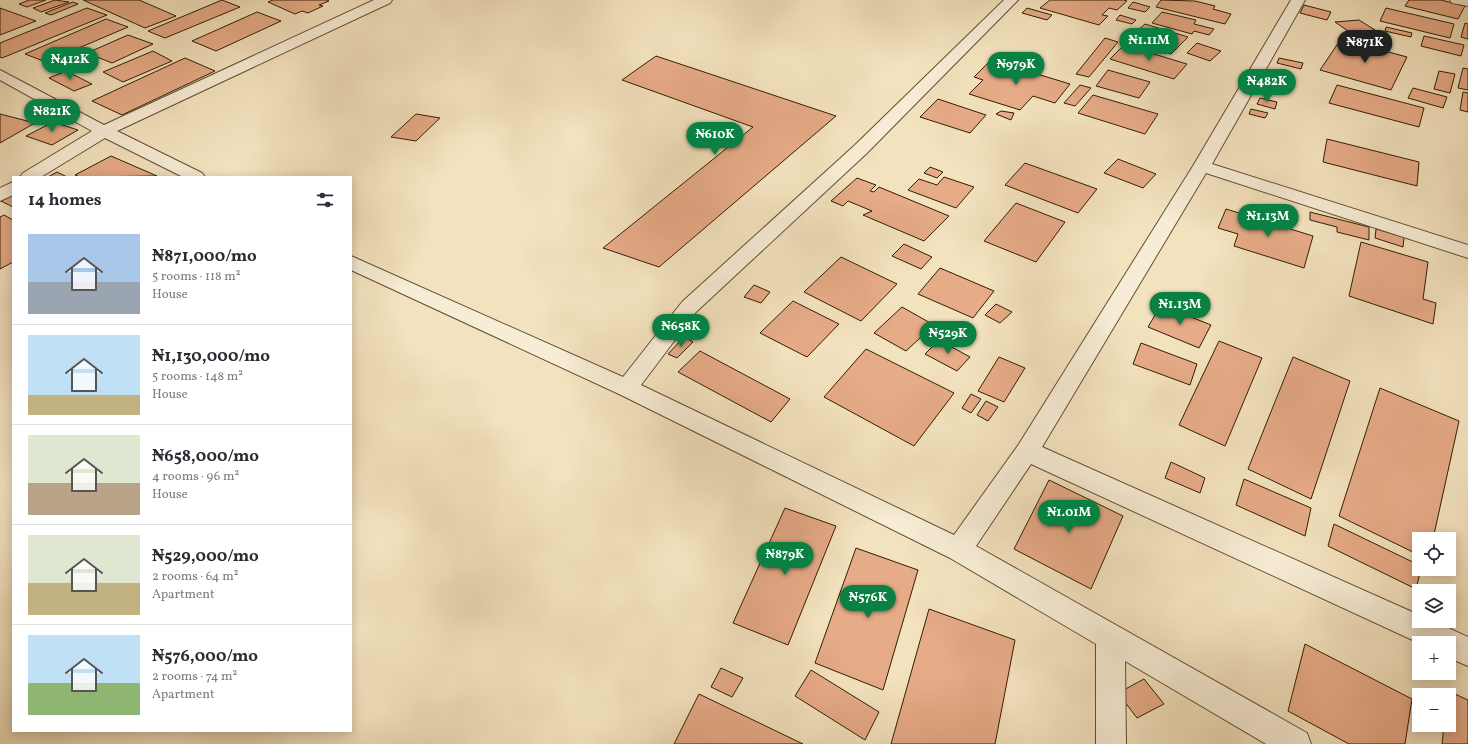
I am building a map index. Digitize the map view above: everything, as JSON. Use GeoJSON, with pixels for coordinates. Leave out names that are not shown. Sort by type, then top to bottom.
{"type":"FeatureCollection","features":[{"type":"Feature","properties":{"kind":"street"},"geometry":{"type":"LineString","coordinates":[[31,176],[104,132],[385,0]]}},
{"type":"Feature","properties":{"kind":"street"},"geometry":{"type":"LineString","coordinates":[[627,388],[653,352],[689,307],[861,149],[1011,0]]}},
{"type":"Feature","properties":{"kind":"street"},"geometry":{"type":"LineString","coordinates":[[959,550],[1027,450],[1202,166],[1298,0]]}},
{"type":"Feature","properties":{"kind":"street"},"geometry":{"type":"LineString","coordinates":[[1457,0],[1468,2]]}},
{"type":"Feature","properties":{"kind":"street"},"geometry":{"type":"LineString","coordinates":[[0,74],[104,132],[194,176]]}},
{"type":"Feature","properties":{"kind":"street"},"geometry":{"type":"LineString","coordinates":[[1202,166],[1468,252]]}},
{"type":"Feature","properties":{"kind":"street"},"geometry":{"type":"LineString","coordinates":[[0,196],[12,188]]}},
{"type":"Feature","properties":{"kind":"street"},"geometry":{"type":"LineString","coordinates":[[352,262],[627,388],[959,550],[1296,744]]}},
{"type":"Feature","properties":{"kind":"street"},"geometry":{"type":"LineString","coordinates":[[1027,450],[1434,636]]}},
{"type":"Feature","properties":{"kind":"street"},"geometry":{"type":"LineString","coordinates":[[1110,637],[1111,744]]}},
{"type":"Feature","properties":{"kind":"street"},"geometry":{"type":"LineString","coordinates":[[1456,646],[1468,652]]}},
{"type":"Feature","properties":{"kind":"building"},"geometry":{"type":"Polygon","coordinates":[[[29,0],[46,0],[27,7],[19,4],[29,0]]]}},
{"type":"Feature","properties":{"kind":"building"},"geometry":{"type":"Polygon","coordinates":[[[55,0],[69,2],[41,12],[33,8],[55,0]]]}},
{"type":"Feature","properties":{"kind":"building"},"geometry":{"type":"Polygon","coordinates":[[[83,0],[139,0],[176,16],[145,28],[83,0]]]}},
{"type":"Feature","properties":{"kind":"building"},"geometry":{"type":"Polygon","coordinates":[[[222,0],[240,7],[165,38],[148,31],[222,0]]]}},
{"type":"Feature","properties":{"kind":"building"},"geometry":{"type":"Polygon","coordinates":[[[273,0],[329,1],[319,5],[323,6],[308,13],[302,11],[295,14],[268,2],[273,0]]]}},
{"type":"Feature","properties":{"kind":"building"},"geometry":{"type":"Polygon","coordinates":[[[1050,0],[1127,1],[1117,10],[1109,8],[1102,15],[1108,16],[1099,25],[1040,8],[1050,0]]]}},
{"type":"Feature","properties":{"kind":"building"},"geometry":{"type":"Polygon","coordinates":[[[1161,0],[1195,1],[1215,6],[1213,9],[1231,14],[1225,24],[1156,7],[1161,0]]]}},
{"type":"Feature","properties":{"kind":"building"},"geometry":{"type":"Polygon","coordinates":[[[1409,0],[1441,0],[1465,6],[1458,19],[1405,6],[1409,0]]]}},
{"type":"Feature","properties":{"kind":"building"},"geometry":{"type":"Polygon","coordinates":[[[73,2],[78,4],[51,15],[45,13],[73,2]]]}},
{"type":"Feature","properties":{"kind":"building"},"geometry":{"type":"Polygon","coordinates":[[[1133,2],[1150,7],[1145,12],[1128,8],[1133,2]]]}},
{"type":"Feature","properties":{"kind":"building"},"geometry":{"type":"Polygon","coordinates":[[[1304,5],[1331,12],[1327,20],[1300,13],[1304,5]]]}},
{"type":"Feature","properties":{"kind":"building"},"geometry":{"type":"Polygon","coordinates":[[[0,8],[36,21],[0,35],[0,8]]]}},
{"type":"Feature","properties":{"kind":"building"},"geometry":{"type":"Polygon","coordinates":[[[87,8],[107,15],[2,58],[0,57],[0,43],[87,8]]]}},
{"type":"Feature","properties":{"kind":"building"},"geometry":{"type":"Polygon","coordinates":[[[1027,8],[1052,15],[1047,20],[1022,13],[1027,8]]]}},
{"type":"Feature","properties":{"kind":"building"},"geometry":{"type":"Polygon","coordinates":[[[1386,8],[1454,24],[1450,38],[1380,21],[1386,8]]]}},
{"type":"Feature","properties":{"kind":"building"},"geometry":{"type":"Polygon","coordinates":[[[257,12],[281,21],[216,51],[192,41],[257,12]]]}},
{"type":"Feature","properties":{"kind":"building"},"geometry":{"type":"Polygon","coordinates":[[[1162,12],[1196,20],[1194,24],[1214,29],[1209,35],[1194,31],[1192,34],[1152,23],[1162,12]]]}},
{"type":"Feature","properties":{"kind":"building"},"geometry":{"type":"Polygon","coordinates":[[[1120,15],[1136,20],[1132,24],[1116,20],[1120,15]]]}},
{"type":"Feature","properties":{"kind":"building"},"geometry":{"type":"Polygon","coordinates":[[[106,19],[128,27],[46,62],[25,54],[106,19]]]}},
{"type":"Feature","properties":{"kind":"building"},"geometry":{"type":"Polygon","coordinates":[[[1359,20],[1375,30],[1351,33],[1335,22],[1359,20]]]}},
{"type":"Feature","properties":{"kind":"building"},"geometry":{"type":"Polygon","coordinates":[[[1465,23],[1468,24],[1468,39],[1461,37],[1465,23]]]}},
{"type":"Feature","properties":{"kind":"building"},"geometry":{"type":"Polygon","coordinates":[[[1145,24],[1188,37],[1171,54],[1127,40],[1145,24]]]}},
{"type":"Feature","properties":{"kind":"building"},"geometry":{"type":"Polygon","coordinates":[[[1386,27],[1412,33],[1411,37],[1385,31],[1386,27]]]}},
{"type":"Feature","properties":{"kind":"building"},"geometry":{"type":"Polygon","coordinates":[[[128,35],[153,44],[112,63],[87,53],[128,35]]]}},
{"type":"Feature","properties":{"kind":"building"},"geometry":{"type":"Polygon","coordinates":[[[1424,36],[1464,45],[1461,56],[1421,46],[1424,36]]]}},
{"type":"Feature","properties":{"kind":"building"},"geometry":{"type":"Polygon","coordinates":[[[1105,38],[1118,42],[1089,77],[1076,74],[1105,38]]]}},
{"type":"Feature","properties":{"kind":"building"},"geometry":{"type":"Polygon","coordinates":[[[1341,39],[1407,57],[1391,90],[1320,70],[1341,39]]]}},
{"type":"Feature","properties":{"kind":"building"},"geometry":{"type":"Polygon","coordinates":[[[1197,43],[1221,51],[1210,61],[1187,53],[1197,43]]]}},
{"type":"Feature","properties":{"kind":"building"},"geometry":{"type":"Polygon","coordinates":[[[1124,45],[1187,64],[1174,79],[1110,59],[1124,45]]]}},
{"type":"Feature","properties":{"kind":"building"},"geometry":{"type":"Polygon","coordinates":[[[153,51],[172,61],[123,82],[103,72],[153,51]]]}},
{"type":"Feature","properties":{"kind":"building"},"geometry":{"type":"Polygon","coordinates":[[[656,56],[836,116],[659,267],[603,248],[753,127],[622,80],[656,56]]]}},
{"type":"Feature","properties":{"kind":"building"},"geometry":{"type":"Polygon","coordinates":[[[185,58],[215,71],[122,115],[92,101],[185,58]]]}},
{"type":"Feature","properties":{"kind":"building"},"geometry":{"type":"Polygon","coordinates":[[[1279,58],[1303,63],[1301,69],[1277,63],[1279,58]]]}},
{"type":"Feature","properties":{"kind":"building"},"geometry":{"type":"Polygon","coordinates":[[[991,60],[1070,84],[1055,103],[1033,96],[1020,110],[969,94],[983,80],[974,77],[991,60]]]}},
{"type":"Feature","properties":{"kind":"building"},"geometry":{"type":"Polygon","coordinates":[[[1463,68],[1468,69],[1468,90],[1458,88],[1463,68]]]}},
{"type":"Feature","properties":{"kind":"building"},"geometry":{"type":"Polygon","coordinates":[[[1108,70],[1150,82],[1139,98],[1096,86],[1108,70]]]}},
{"type":"Feature","properties":{"kind":"building"},"geometry":{"type":"Polygon","coordinates":[[[66,71],[92,84],[74,91],[49,78],[66,71]]]}},
{"type":"Feature","properties":{"kind":"building"},"geometry":{"type":"Polygon","coordinates":[[[1439,71],[1455,74],[1450,93],[1434,89],[1439,71]]]}},
{"type":"Feature","properties":{"kind":"building"},"geometry":{"type":"Polygon","coordinates":[[[1080,85],[1091,88],[1075,106],[1064,103],[1080,85]]]}},
{"type":"Feature","properties":{"kind":"building"},"geometry":{"type":"Polygon","coordinates":[[[1337,85],[1424,108],[1419,127],[1329,103],[1337,85]]]}},
{"type":"Feature","properties":{"kind":"building"},"geometry":{"type":"Polygon","coordinates":[[[1413,88],[1447,97],[1443,108],[1408,98],[1413,88]]]}},
{"type":"Feature","properties":{"kind":"building"},"geometry":{"type":"Polygon","coordinates":[[[1463,92],[1468,93],[1468,112],[1460,110],[1463,92]]]}},
{"type":"Feature","properties":{"kind":"building"},"geometry":{"type":"Polygon","coordinates":[[[1093,95],[1158,114],[1145,134],[1078,113],[1093,95]]]}},
{"type":"Feature","properties":{"kind":"building"},"geometry":{"type":"Polygon","coordinates":[[[1260,98],[1277,102],[1275,109],[1257,104],[1260,98]]]}},
{"type":"Feature","properties":{"kind":"building"},"geometry":{"type":"Polygon","coordinates":[[[938,99],[986,115],[970,133],[920,117],[938,99]]]}},
{"type":"Feature","properties":{"kind":"building"},"geometry":{"type":"Polygon","coordinates":[[[1251,109],[1268,113],[1265,118],[1249,114],[1251,109]]]}},
{"type":"Feature","properties":{"kind":"building"},"geometry":{"type":"Polygon","coordinates":[[[1001,111],[1014,113],[1011,120],[996,114],[1001,111]]]}},
{"type":"Feature","properties":{"kind":"building"},"geometry":{"type":"Polygon","coordinates":[[[0,114],[35,123],[0,143],[0,114]]]}},
{"type":"Feature","properties":{"kind":"building"},"geometry":{"type":"Polygon","coordinates":[[[416,114],[440,118],[416,141],[391,137],[416,114]]]}},
{"type":"Feature","properties":{"kind":"building"},"geometry":{"type":"Polygon","coordinates":[[[53,122],[78,130],[52,145],[26,136],[53,122]]]}},
{"type":"Feature","properties":{"kind":"building"},"geometry":{"type":"Polygon","coordinates":[[[1327,139],[1419,162],[1417,186],[1323,162],[1327,139]]]}},
{"type":"Feature","properties":{"kind":"building"},"geometry":{"type":"Polygon","coordinates":[[[111,156],[157,176],[78,176],[75,175],[111,156]]]}},
{"type":"Feature","properties":{"kind":"building"},"geometry":{"type":"Polygon","coordinates":[[[1118,159],[1156,174],[1143,188],[1104,173],[1118,159]]]}},
{"type":"Feature","properties":{"kind":"building"},"geometry":{"type":"Polygon","coordinates":[[[1025,163],[1097,189],[1078,213],[1005,185],[1025,163]]]}},
{"type":"Feature","properties":{"kind":"building"},"geometry":{"type":"Polygon","coordinates":[[[930,167],[943,172],[937,178],[924,173],[930,167]]]}},
{"type":"Feature","properties":{"kind":"building"},"geometry":{"type":"Polygon","coordinates":[[[57,172],[65,176],[50,176],[57,172]]]}},
{"type":"Feature","properties":{"kind":"building"},"geometry":{"type":"Polygon","coordinates":[[[944,177],[974,187],[956,208],[908,190],[919,179],[937,185],[944,177]]]}},
{"type":"Feature","properties":{"kind":"building"},"geometry":{"type":"Polygon","coordinates":[[[857,178],[876,185],[870,191],[874,192],[879,187],[949,216],[924,241],[863,215],[872,211],[848,201],[843,206],[831,201],[857,178]]]}},
{"type":"Feature","properties":{"kind":"building"},"geometry":{"type":"Polygon","coordinates":[[[12,196],[12,206],[1,201],[12,196]]]}},
{"type":"Feature","properties":{"kind":"building"},"geometry":{"type":"Polygon","coordinates":[[[1016,203],[1065,222],[1036,262],[984,241],[1016,203]]]}},
{"type":"Feature","properties":{"kind":"building"},"geometry":{"type":"Polygon","coordinates":[[[1226,209],[1313,236],[1304,268],[1234,246],[1238,234],[1218,228],[1226,209]]]}},
{"type":"Feature","properties":{"kind":"building"},"geometry":{"type":"Polygon","coordinates":[[[1310,212],[1369,227],[1369,240],[1337,232],[1337,227],[1310,220],[1310,212]]]}},
{"type":"Feature","properties":{"kind":"building"},"geometry":{"type":"Polygon","coordinates":[[[4,215],[12,219],[12,263],[0,269],[0,217],[4,215]]]}},
{"type":"Feature","properties":{"kind":"building"},"geometry":{"type":"Polygon","coordinates":[[[1376,229],[1404,237],[1403,247],[1375,238],[1376,229]]]}},
{"type":"Feature","properties":{"kind":"building"},"geometry":{"type":"Polygon","coordinates":[[[1361,242],[1428,262],[1423,299],[1436,303],[1433,324],[1349,296],[1361,242]]]}},
{"type":"Feature","properties":{"kind":"building"},"geometry":{"type":"Polygon","coordinates":[[[904,244],[932,257],[921,269],[892,256],[904,244]]]}},
{"type":"Feature","properties":{"kind":"building"},"geometry":{"type":"Polygon","coordinates":[[[841,257],[897,284],[861,321],[804,292],[841,257]]]}},
{"type":"Feature","properties":{"kind":"building"},"geometry":{"type":"Polygon","coordinates":[[[940,268],[994,291],[973,318],[918,294],[940,268]]]}},
{"type":"Feature","properties":{"kind":"building"},"geometry":{"type":"Polygon","coordinates":[[[754,285],[770,292],[761,303],[744,297],[754,285]]]}},
{"type":"Feature","properties":{"kind":"building"},"geometry":{"type":"Polygon","coordinates":[[[793,301],[839,324],[807,357],[760,333],[793,301]]]}},
{"type":"Feature","properties":{"kind":"building"},"geometry":{"type":"Polygon","coordinates":[[[996,304],[1012,312],[1000,323],[985,315],[996,304]]]}},
{"type":"Feature","properties":{"kind":"building"},"geometry":{"type":"Polygon","coordinates":[[[1161,305],[1211,325],[1199,348],[1148,327],[1161,305]]]}},
{"type":"Feature","properties":{"kind":"building"},"geometry":{"type":"Polygon","coordinates":[[[902,307],[934,325],[906,351],[874,333],[902,307]]]}},
{"type":"Feature","properties":{"kind":"building"},"geometry":{"type":"Polygon","coordinates":[[[684,337],[693,342],[677,358],[668,354],[684,337]]]}},
{"type":"Feature","properties":{"kind":"building"},"geometry":{"type":"Polygon","coordinates":[[[939,340],[970,357],[957,371],[925,354],[939,340]]]}},
{"type":"Feature","properties":{"kind":"building"},"geometry":{"type":"Polygon","coordinates":[[[1219,341],[1262,358],[1225,446],[1179,425],[1219,341]]]}},
{"type":"Feature","properties":{"kind":"building"},"geometry":{"type":"Polygon","coordinates":[[[1141,343],[1197,364],[1190,385],[1133,364],[1141,343]]]}},
{"type":"Feature","properties":{"kind":"building"},"geometry":{"type":"Polygon","coordinates":[[[866,349],[954,393],[914,446],[824,397],[866,349]]]}},
{"type":"Feature","properties":{"kind":"building"},"geometry":{"type":"Polygon","coordinates":[[[700,351],[790,399],[771,422],[678,372],[700,351]]]}},
{"type":"Feature","properties":{"kind":"building"},"geometry":{"type":"Polygon","coordinates":[[[999,357],[1025,368],[1004,402],[978,391],[999,357]]]}},
{"type":"Feature","properties":{"kind":"building"},"geometry":{"type":"Polygon","coordinates":[[[1293,357],[1350,381],[1311,499],[1248,469],[1293,357]]]}},
{"type":"Feature","properties":{"kind":"building"},"geometry":{"type":"Polygon","coordinates":[[[1380,388],[1459,421],[1435,532],[1412,532],[1412,552],[1339,516],[1380,388]]]}},
{"type":"Feature","properties":{"kind":"building"},"geometry":{"type":"Polygon","coordinates":[[[971,394],[981,399],[971,413],[962,408],[971,394]]]}},
{"type":"Feature","properties":{"kind":"building"},"geometry":{"type":"Polygon","coordinates":[[[986,401],[998,407],[988,421],[977,415],[986,401]]]}},
{"type":"Feature","properties":{"kind":"building"},"geometry":{"type":"Polygon","coordinates":[[[1171,462],[1205,478],[1200,493],[1165,478],[1171,462]]]}},
{"type":"Feature","properties":{"kind":"building"},"geometry":{"type":"Polygon","coordinates":[[[1244,479],[1311,508],[1305,536],[1236,505],[1244,479]]]}},
{"type":"Feature","properties":{"kind":"building"},"geometry":{"type":"Polygon","coordinates":[[[1049,480],[1123,516],[1091,589],[1014,549],[1049,480]]]}},
{"type":"Feature","properties":{"kind":"building"},"geometry":{"type":"Polygon","coordinates":[[[785,508],[836,526],[788,645],[733,623],[785,508]]]}},
{"type":"Feature","properties":{"kind":"building"},"geometry":{"type":"Polygon","coordinates":[[[1334,524],[1412,562],[1412,576],[1419,576],[1417,584],[1412,584],[1412,587],[1328,546],[1334,524]]]}},
{"type":"Feature","properties":{"kind":"building"},"geometry":{"type":"Polygon","coordinates":[[[856,548],[918,570],[883,690],[815,663],[856,548]]]}},
{"type":"Feature","properties":{"kind":"building"},"geometry":{"type":"Polygon","coordinates":[[[929,609],[1015,640],[995,744],[891,744],[929,609]]]}},
{"type":"Feature","properties":{"kind":"building"},"geometry":{"type":"Polygon","coordinates":[[[1305,644],[1412,699],[1405,744],[1349,744],[1288,711],[1305,644]]]}},
{"type":"Feature","properties":{"kind":"building"},"geometry":{"type":"Polygon","coordinates":[[[721,668],[743,678],[732,697],[711,687],[721,668]]]}},
{"type":"Feature","properties":{"kind":"building"},"geometry":{"type":"Polygon","coordinates":[[[811,670],[879,712],[865,740],[795,696],[811,670]]]}},
{"type":"Feature","properties":{"kind":"building"},"geometry":{"type":"Polygon","coordinates":[[[1144,679],[1164,704],[1137,718],[1118,693],[1144,679]]]}},
{"type":"Feature","properties":{"kind":"building"},"geometry":{"type":"Polygon","coordinates":[[[699,694],[803,744],[674,744],[699,694]]]}},
{"type":"Feature","properties":{"kind":"building"},"geometry":{"type":"Polygon","coordinates":[[[1456,695],[1468,700],[1468,744],[1442,744],[1443,732],[1456,732],[1456,695]]]}}]}
